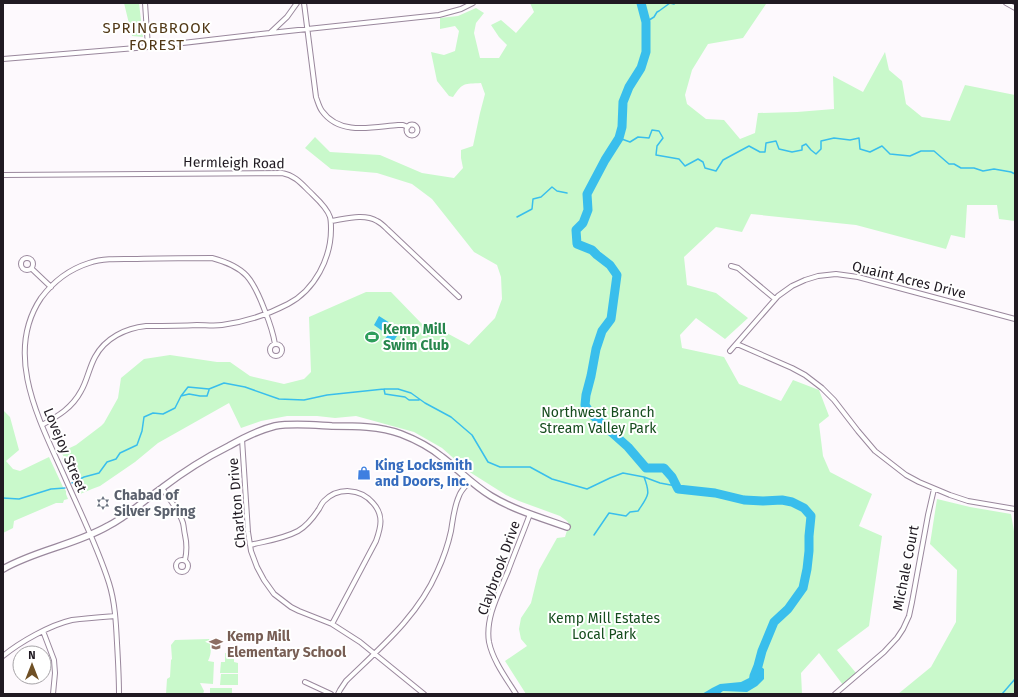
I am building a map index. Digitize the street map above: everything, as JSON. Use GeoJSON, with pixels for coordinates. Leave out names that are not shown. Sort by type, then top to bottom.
{"type":"FeatureCollection","features":[{"type":"Feature","properties":{"kind":"street"},"geometry":{"type":"LineString","coordinates":[[145,3],[148,47]]}},
{"type":"Feature","properties":{"kind":"street"},"geometry":{"type":"LineString","coordinates":[[270,34],[297,3]]}},
{"type":"Feature","properties":{"kind":"street"},"geometry":{"type":"LineString","coordinates":[[304,3],[316,97],[322,110],[329,119],[340,126],[348,128],[398,125],[408,127]]}},
{"type":"Feature","properties":{"kind":"street"},"geometry":{"type":"LineString","coordinates":[[3,59],[148,47],[440,15],[461,9],[473,3]]}},
{"type":"Feature","properties":{"kind":"street"},"geometry":{"type":"LineString","coordinates":[[1006,3],[1015,8]]}},
{"type":"Feature","properties":{"kind":"street","name":"Hermleigh Road"},"geometry":{"type":"LineString","coordinates":[[3,174],[282,173],[294,177],[302,184],[324,207],[330,216],[330,221]]}},
{"type":"Feature","properties":{"kind":"street"},"geometry":{"type":"LineString","coordinates":[[42,424],[58,416],[71,405],[81,392],[96,356],[102,347],[113,337],[124,331],[146,326],[221,325],[242,322],[289,304],[306,290],[317,277],[324,264],[330,238],[330,221],[356,217],[371,218],[377,221],[460,297]]}},
{"type":"Feature","properties":{"kind":"street","name":"Lovejoy Street"},"geometry":{"type":"LineString","coordinates":[[119,694],[115,616],[110,585],[101,558],[31,396],[25,365],[25,352],[28,326],[36,306],[47,290],[58,280],[71,271],[89,263],[106,259],[212,258],[225,261],[238,268],[252,281],[266,314],[275,344]]}},
{"type":"Feature","properties":{"kind":"street"},"geometry":{"type":"LineString","coordinates":[[731,266],[738,268],[775,299]]}},
{"type":"Feature","properties":{"kind":"street"},"geometry":{"type":"LineString","coordinates":[[32,269],[51,287]]}},
{"type":"Feature","properties":{"kind":"street","name":"Quaint Acres Drive"},"geometry":{"type":"LineString","coordinates":[[730,351],[775,299],[792,286],[818,276],[836,274],[858,277],[1015,319]]}},
{"type":"Feature","properties":{"kind":"street"},"geometry":{"type":"LineString","coordinates":[[737,344],[792,368],[805,375],[822,388],[834,400],[875,450],[906,475],[950,495],[1015,510]]}},
{"type":"Feature","properties":{"kind":"street"},"geometry":{"type":"LineString","coordinates":[[3,569],[32,555],[76,541],[120,520],[162,488],[203,460],[260,431],[275,426],[288,424],[357,426],[387,430],[401,434],[442,457],[470,481],[492,496],[530,514],[567,527]]}},
{"type":"Feature","properties":{"kind":"street","name":"Charlton Drive"},"geometry":{"type":"LineString","coordinates":[[242,439],[248,532],[251,551],[264,580],[274,594],[291,607],[332,624],[360,642],[424,694]]}},
{"type":"Feature","properties":{"kind":"street"},"geometry":{"type":"LineString","coordinates":[[338,694],[346,681],[418,607],[438,572],[446,550],[458,497],[460,492],[470,481]]}},
{"type":"Feature","properties":{"kind":"street"},"geometry":{"type":"LineString","coordinates":[[162,488],[180,515],[183,523],[187,545],[185,560]]}},
{"type":"Feature","properties":{"kind":"street","name":"Michale Court"},"geometry":{"type":"LineString","coordinates":[[835,694],[884,652],[903,629],[909,616],[934,489]]}},
{"type":"Feature","properties":{"kind":"street"},"geometry":{"type":"LineString","coordinates":[[250,544],[280,539],[303,528],[312,519],[324,501],[336,493],[352,491],[359,493],[371,501],[375,506],[381,523],[376,541],[332,624]]}},
{"type":"Feature","properties":{"kind":"street","name":"Claybrook Drive"},"geometry":{"type":"LineString","coordinates":[[516,694],[493,655],[489,642],[488,629],[492,611],[530,514]]}},
{"type":"Feature","properties":{"kind":"street"},"geometry":{"type":"LineString","coordinates":[[3,656],[23,642],[54,626],[71,620],[115,616]]}},
{"type":"Feature","properties":{"kind":"street"},"geometry":{"type":"LineString","coordinates":[[43,631],[54,660],[56,673],[53,694]]}},
{"type":"Feature","properties":{"kind":"street"},"geometry":{"type":"LineString","coordinates":[[305,682],[331,694]]}},
{"type":"Feature","properties":{"kind":"street"},"geometry":{"type":"LineString","coordinates":[[415,694],[418,688]]}},
{"type":"Feature","properties":{"kind":"green space"},"geometry":{"type":"Polygon","coordinates":[[[124,3],[139,3],[143,37],[132,36],[124,3]]]}},
{"type":"Feature","properties":{"kind":"green space"},"geometry":{"type":"Polygon","coordinates":[[[530,3],[774,3],[766,4],[743,38],[708,44],[692,70],[685,95],[687,104],[706,119],[724,120],[740,139],[755,133],[758,113],[834,109],[833,76],[863,92],[885,52],[889,70],[902,81],[906,104],[922,117],[950,121],[965,85],[1015,95],[1015,221],[999,219],[997,205],[967,205],[965,238],[951,235],[946,249],[856,225],[751,214],[742,232],[716,227],[684,257],[687,285],[716,293],[748,318],[725,339],[696,318],[680,335],[682,348],[724,357],[739,384],[781,401],[793,380],[819,390],[829,416],[819,424],[823,456],[830,472],[872,494],[859,526],[882,536],[869,626],[837,650],[856,673],[843,685],[819,653],[801,673],[802,694],[526,694],[505,661],[527,646],[521,639],[519,629],[521,618],[531,603],[539,570],[557,538],[565,537],[569,524],[560,516],[506,495],[468,471],[442,448],[414,432],[356,416],[335,418],[317,416],[287,416],[261,421],[241,428],[229,403],[158,443],[135,462],[100,486],[80,494],[62,458],[64,457],[61,452],[76,445],[104,423],[118,398],[121,378],[144,359],[170,355],[217,362],[230,362],[250,376],[284,384],[304,379],[311,372],[309,317],[366,292],[391,292],[423,325],[430,324],[469,345],[495,318],[502,299],[501,277],[497,265],[474,252],[432,199],[412,184],[377,173],[331,169],[305,148],[315,137],[330,152],[380,155],[422,173],[454,178],[463,168],[461,150],[473,146],[485,94],[481,83],[464,85],[453,97],[449,96],[437,81],[431,52],[444,55],[455,51],[459,31],[455,26],[440,29],[440,18],[458,16],[476,8],[484,13],[476,23],[474,33],[480,58],[499,58],[507,45],[499,37],[491,25],[501,20],[516,33],[534,12],[530,3]]]}},
{"type":"Feature","properties":{"kind":"green space"},"geometry":{"type":"Polygon","coordinates":[[[3,410],[10,417],[19,450],[6,461],[13,469],[20,471],[49,457],[66,491],[68,499],[64,500],[63,503],[56,503],[14,521],[13,528],[3,533],[3,410]]]}},
{"type":"Feature","properties":{"kind":"green space"},"geometry":{"type":"Polygon","coordinates":[[[937,499],[970,507],[1011,514],[1015,537],[1015,694],[898,694],[931,667],[956,622],[957,570],[930,544],[937,499]]]}},
{"type":"Feature","properties":{"kind":"green space"},"geometry":{"type":"Polygon","coordinates":[[[209,639],[211,650],[208,661],[214,662],[213,684],[200,683],[204,691],[203,694],[166,694],[167,679],[170,677],[172,659],[171,645],[175,640],[209,639]]]}},
{"type":"Feature","properties":{"kind":"green space"},"geometry":{"type":"Polygon","coordinates":[[[225,653],[234,653],[234,662],[238,663],[238,673],[220,673],[221,662],[225,662],[225,653]]]}},
{"type":"Feature","properties":{"kind":"green space"},"geometry":{"type":"Polygon","coordinates":[[[221,674],[238,674],[238,685],[220,685],[221,674]]]}},
{"type":"Feature","properties":{"kind":"green space"},"geometry":{"type":"Polygon","coordinates":[[[210,688],[232,688],[232,694],[210,694],[210,688]]]}},
{"type":"Feature","properties":{"kind":"water"},"geometry":{"type":"Polygon","coordinates":[[[379,316],[401,330],[391,345],[384,340],[388,335],[374,325],[379,316]]]}},
{"type":"Feature","properties":{"kind":"water"},"geometry":{"type":"Polygon","coordinates":[[[756,663],[764,669],[764,679],[757,686],[747,692],[723,691],[719,694],[702,694],[720,684],[741,682],[749,678],[756,663]]]}},
{"type":"Feature","properties":{"kind":"waterway"},"geometry":{"type":"LineString","coordinates":[[641,3],[646,22],[646,52],[641,68],[629,87],[623,102],[622,127],[619,138],[605,160],[587,194],[588,210],[583,223],[576,230],[577,244],[592,250],[610,265],[617,275],[611,319],[602,331],[596,349],[585,405],[590,413],[628,447],[646,468],[664,468],[672,477],[678,489],[715,493],[744,500],[782,500],[792,502],[804,508],[811,516],[809,551],[803,588],[788,609],[774,622],[754,676]]}},
{"type":"Feature","properties":{"kind":"waterway"},"geometry":{"type":"LineString","coordinates":[[646,22],[670,3],[675,3]]}},
{"type":"Feature","properties":{"kind":"waterway"},"geometry":{"type":"LineString","coordinates":[[619,138],[630,142],[638,137],[649,138],[652,130],[659,131],[663,138],[657,146],[656,155],[679,159],[685,166],[698,159],[703,162],[705,168],[716,171],[723,160],[749,146],[760,152],[765,152],[766,143],[776,141],[779,149],[792,152],[802,150],[802,146],[806,144],[816,154],[821,149],[821,141],[834,138],[850,140],[859,138],[860,149],[870,152],[882,146],[890,154],[910,156],[921,151],[934,151],[949,164],[954,164],[961,168],[974,168],[983,171],[994,169],[1015,174]]}},
{"type":"Feature","properties":{"kind":"waterway"},"geometry":{"type":"LineString","coordinates":[[517,217],[532,209],[533,199],[541,197],[552,187],[557,191],[567,193]]}},
{"type":"Feature","properties":{"kind":"waterway"},"geometry":{"type":"LineString","coordinates":[[72,483],[84,477],[99,473],[107,462],[116,459],[120,453],[137,445],[142,431],[144,417],[153,413],[163,414],[175,408],[181,396],[188,387],[209,389],[224,383],[245,387],[279,399],[304,400],[327,395],[398,389],[411,393],[425,403],[451,417],[472,435],[488,462],[500,467],[530,467],[552,479],[587,489],[623,473],[676,486]]}},
{"type":"Feature","properties":{"kind":"waterway"},"geometry":{"type":"LineString","coordinates":[[384,389],[385,394],[405,397],[409,400],[419,400]]}},
{"type":"Feature","properties":{"kind":"waterway"},"geometry":{"type":"LineString","coordinates":[[181,396],[189,394],[207,396],[209,390]]}},
{"type":"Feature","properties":{"kind":"waterway"},"geometry":{"type":"LineString","coordinates":[[594,535],[609,513],[626,516],[630,512],[638,511],[648,492],[644,477]]}},
{"type":"Feature","properties":{"kind":"waterway"},"geometry":{"type":"LineString","coordinates":[[3,498],[19,499],[51,489],[65,488]]}},
{"type":"Feature","properties":{"kind":"waterway"},"geometry":{"type":"LineString","coordinates":[[1002,694],[1015,679]]}},
{"type":"Feature","properties":{"kind":"place","name":"Kemp Mill Swim Club"},"geometry":{"type":"Point","coordinates":[372,337]}},
{"type":"Feature","properties":{"kind":"place","name":"King Locksmith and Doors, Inc."},"geometry":{"type":"Point","coordinates":[364,473]}},
{"type":"Feature","properties":{"kind":"place","name":"Chabad of Silver Spring"},"geometry":{"type":"Point","coordinates":[103,503]}},
{"type":"Feature","properties":{"kind":"place","name":"Kemp Mill Elementary School"},"geometry":{"type":"Point","coordinates":[216,644]}},
{"type":"Feature","properties":{"kind":"district","name":"SPRINGBROOK FOREST"},"geometry":{"type":"Point","coordinates":[157,36]}},
{"type":"Feature","properties":{"kind":"park label","name":"Northwest Branch Stream Valley Park"},"geometry":{"type":"Point","coordinates":[598,420]}},
{"type":"Feature","properties":{"kind":"park label","name":"Kemp Mill Estates Local Park"},"geometry":{"type":"Point","coordinates":[604,626]}}]}
